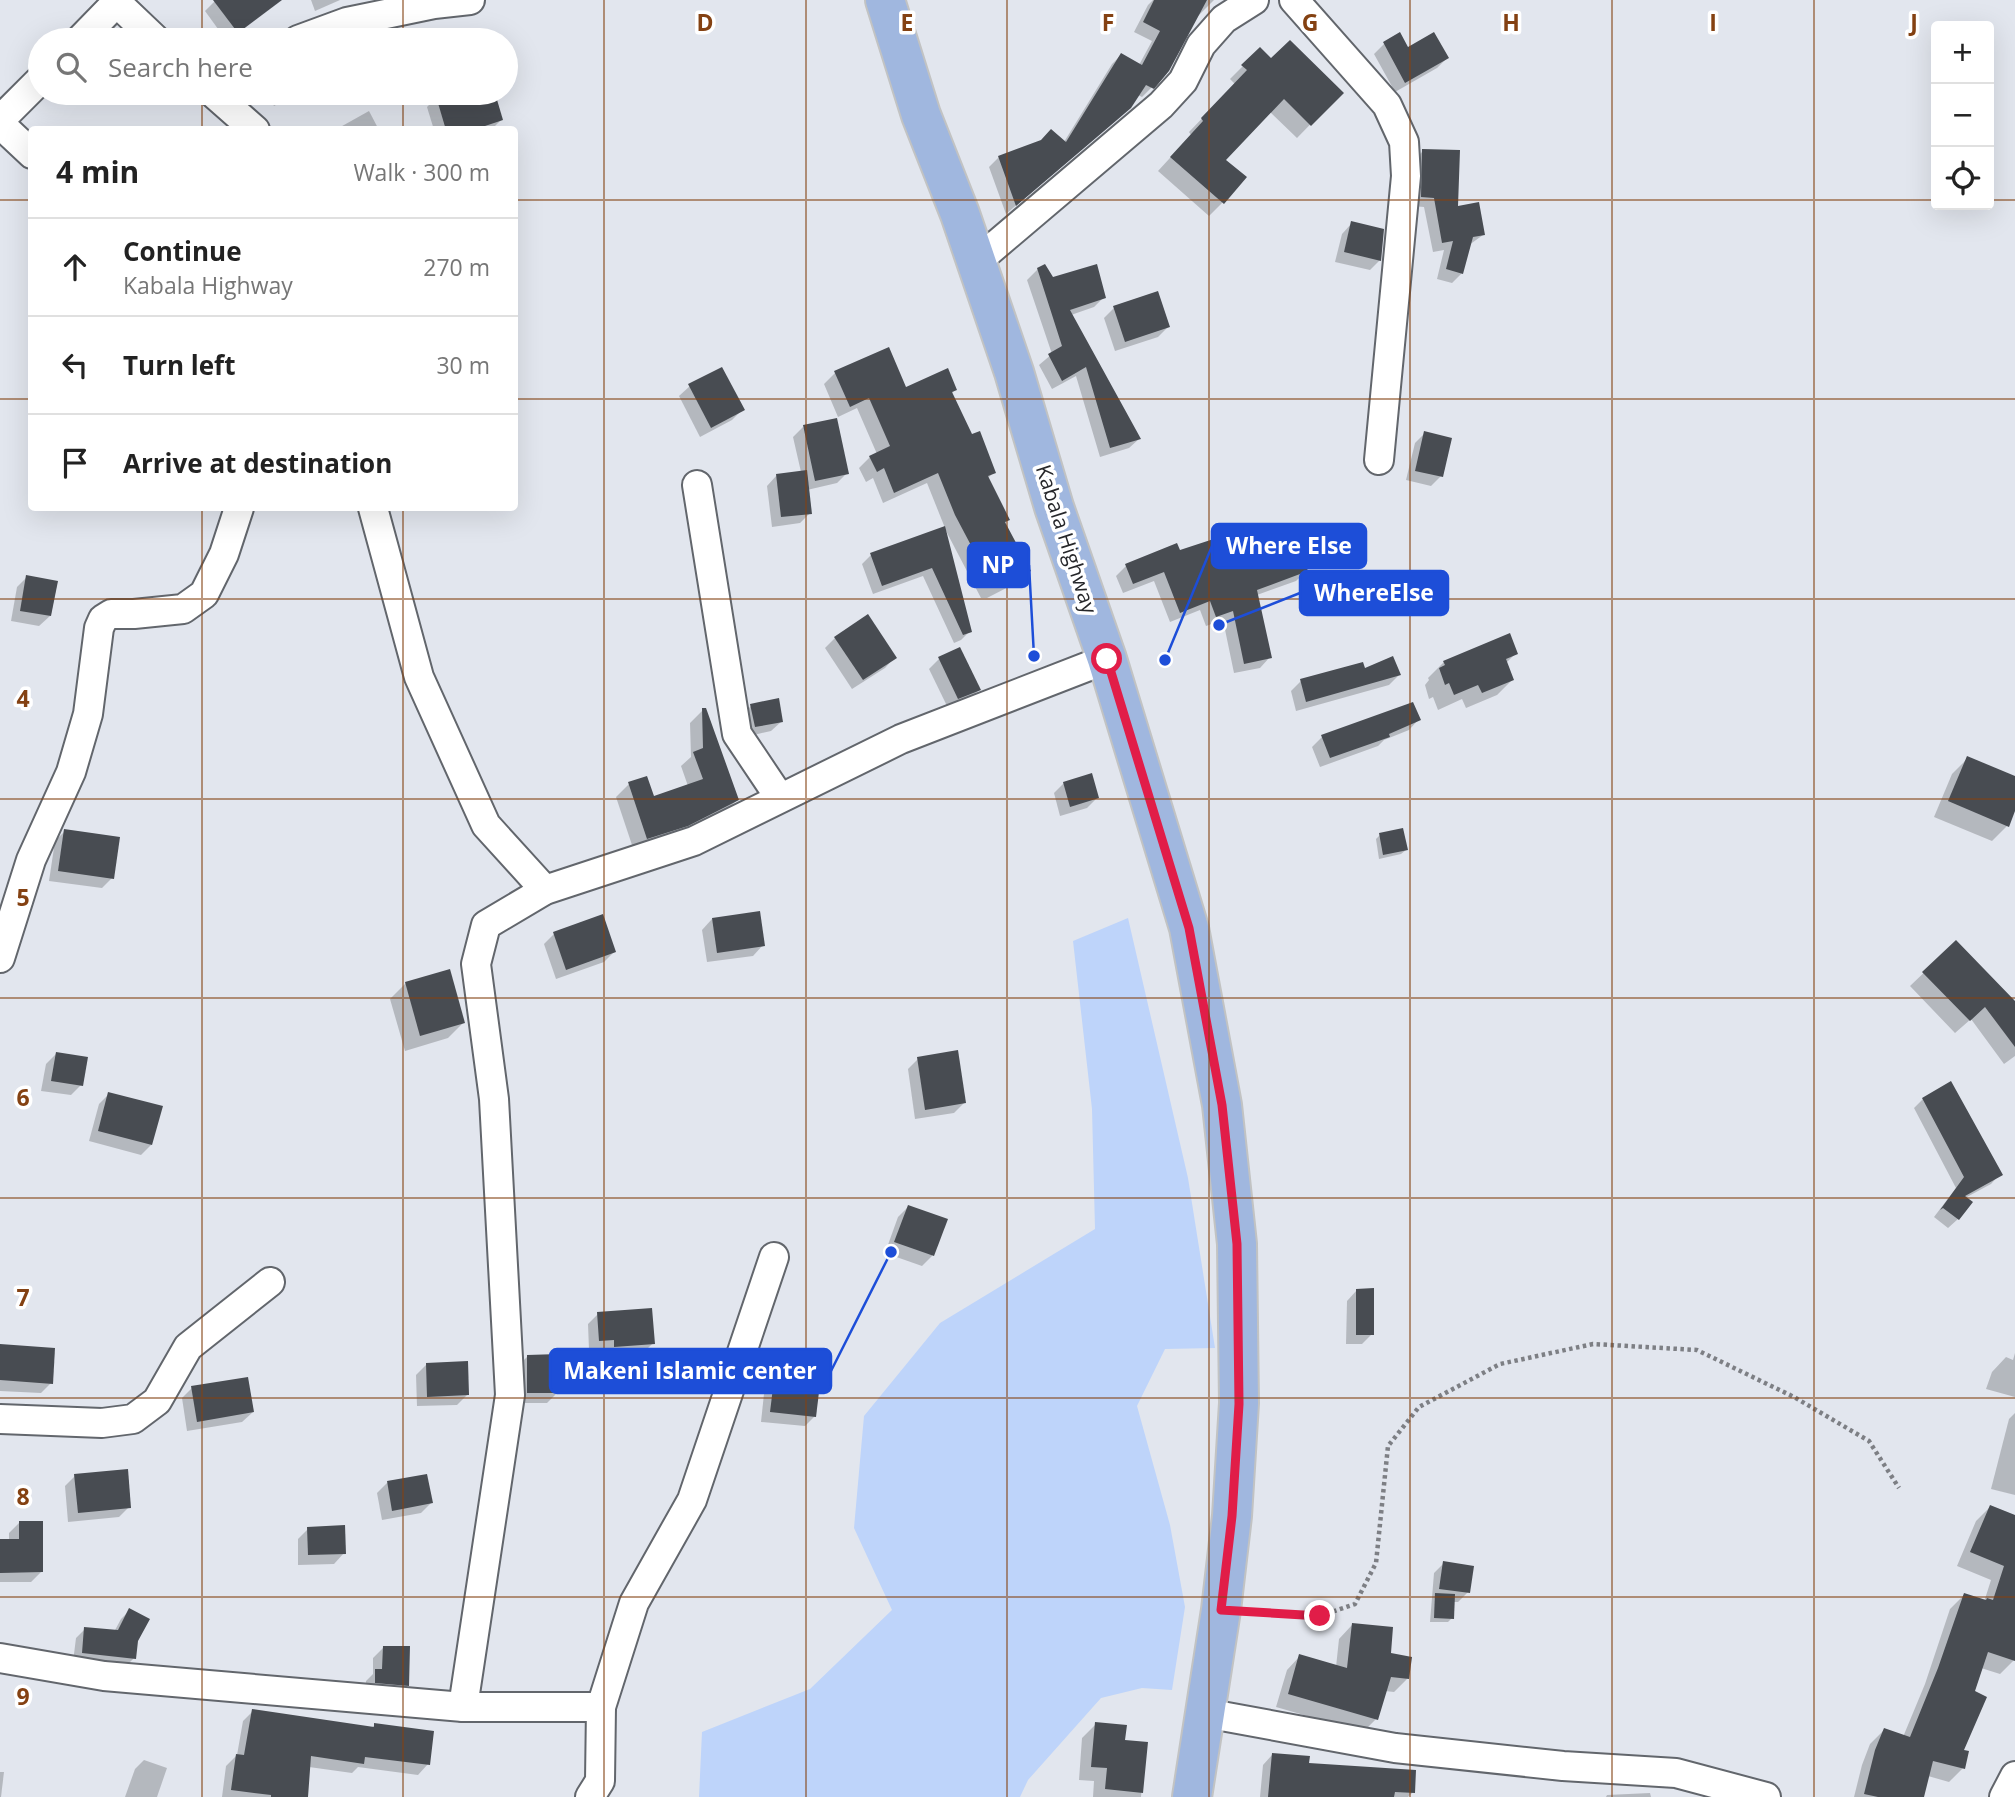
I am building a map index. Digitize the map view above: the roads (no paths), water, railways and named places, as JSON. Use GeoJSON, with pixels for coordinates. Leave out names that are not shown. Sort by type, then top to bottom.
{"type":"FeatureCollection","features":[{"type":"Feature","properties":{"kind":"main road","name":"Kabala Highway"},"geometry":{"type":"LineString","coordinates":[[885,0],[921,114],[1014,372],[1054,507],[1107,659],[1189,928],[1222,1105],[1237,1244],[1239,1404],[1232,1516],[1221,1610],[1192,1797]]}},
{"type":"Feature","properties":{"kind":"street"},"geometry":{"type":"LineString","coordinates":[[330,28],[346,22],[434,4],[470,0]]}},
{"type":"Feature","properties":{"kind":"street"},"geometry":{"type":"LineString","coordinates":[[976,262],[1161,105],[1183,81],[1202,46],[1224,19],[1254,0]]}},
{"type":"Feature","properties":{"kind":"street"},"geometry":{"type":"LineString","coordinates":[[1294,0],[1387,105],[1404,142],[1405,189],[1379,460]]}},
{"type":"Feature","properties":{"kind":"street"},"geometry":{"type":"LineString","coordinates":[[91,28],[115,2],[143,28]]}},
{"type":"Feature","properties":{"kind":"street"},"geometry":{"type":"LineString","coordinates":[[28,93],[0,122],[28,151]]}},
{"type":"Feature","properties":{"kind":"street"},"geometry":{"type":"LineString","coordinates":[[227,105],[250,126]]}},
{"type":"Feature","properties":{"kind":"street"},"geometry":{"type":"LineString","coordinates":[[697,485],[737,734],[780,797]]}},
{"type":"Feature","properties":{"kind":"street"},"geometry":{"type":"LineString","coordinates":[[0,958],[30,859],[71,772],[88,714],[99,628],[103,619],[111,614],[183,609],[204,594],[224,554],[238,511]]}},
{"type":"Feature","properties":{"kind":"street"},"geometry":{"type":"LineString","coordinates":[[374,511],[419,677],[486,825],[545,890]]}},
{"type":"Feature","properties":{"kind":"street"},"geometry":{"type":"LineString","coordinates":[[463,1707],[510,1395],[494,1100],[476,964],[486,925],[545,890],[694,841],[901,739],[1107,659]]}},
{"type":"Feature","properties":{"kind":"street"},"geometry":{"type":"LineString","coordinates":[[590,1797],[600,1781],[601,1707],[634,1603],[692,1500],[774,1257]]}},
{"type":"Feature","properties":{"kind":"street"},"geometry":{"type":"LineString","coordinates":[[0,1419],[102,1423],[133,1419],[157,1401],[188,1348],[270,1282]]}},
{"type":"Feature","properties":{"kind":"street"},"geometry":{"type":"LineString","coordinates":[[0,1658],[104,1676],[463,1707],[601,1707]]}},
{"type":"Feature","properties":{"kind":"street"},"geometry":{"type":"LineString","coordinates":[[1205,1713],[1395,1748],[1563,1766],[1676,1773],[1766,1797]]}},
{"type":"Feature","properties":{"kind":"street"},"geometry":{"type":"LineString","coordinates":[[2004,1797],[2015,1776]]}},
{"type":"Feature","properties":{"kind":"place","name":"WhereElse"},"geometry":{"type":"Point","coordinates":[1219,625]}},
{"type":"Feature","properties":{"kind":"place","name":"NP"},"geometry":{"type":"Point","coordinates":[1034,656]}},
{"type":"Feature","properties":{"kind":"place","name":"Where Else"},"geometry":{"type":"Point","coordinates":[1165,660]}},
{"type":"Feature","properties":{"kind":"place","name":"Makeni Islamic center"},"geometry":{"type":"Point","coordinates":[891,1252]}}]}
